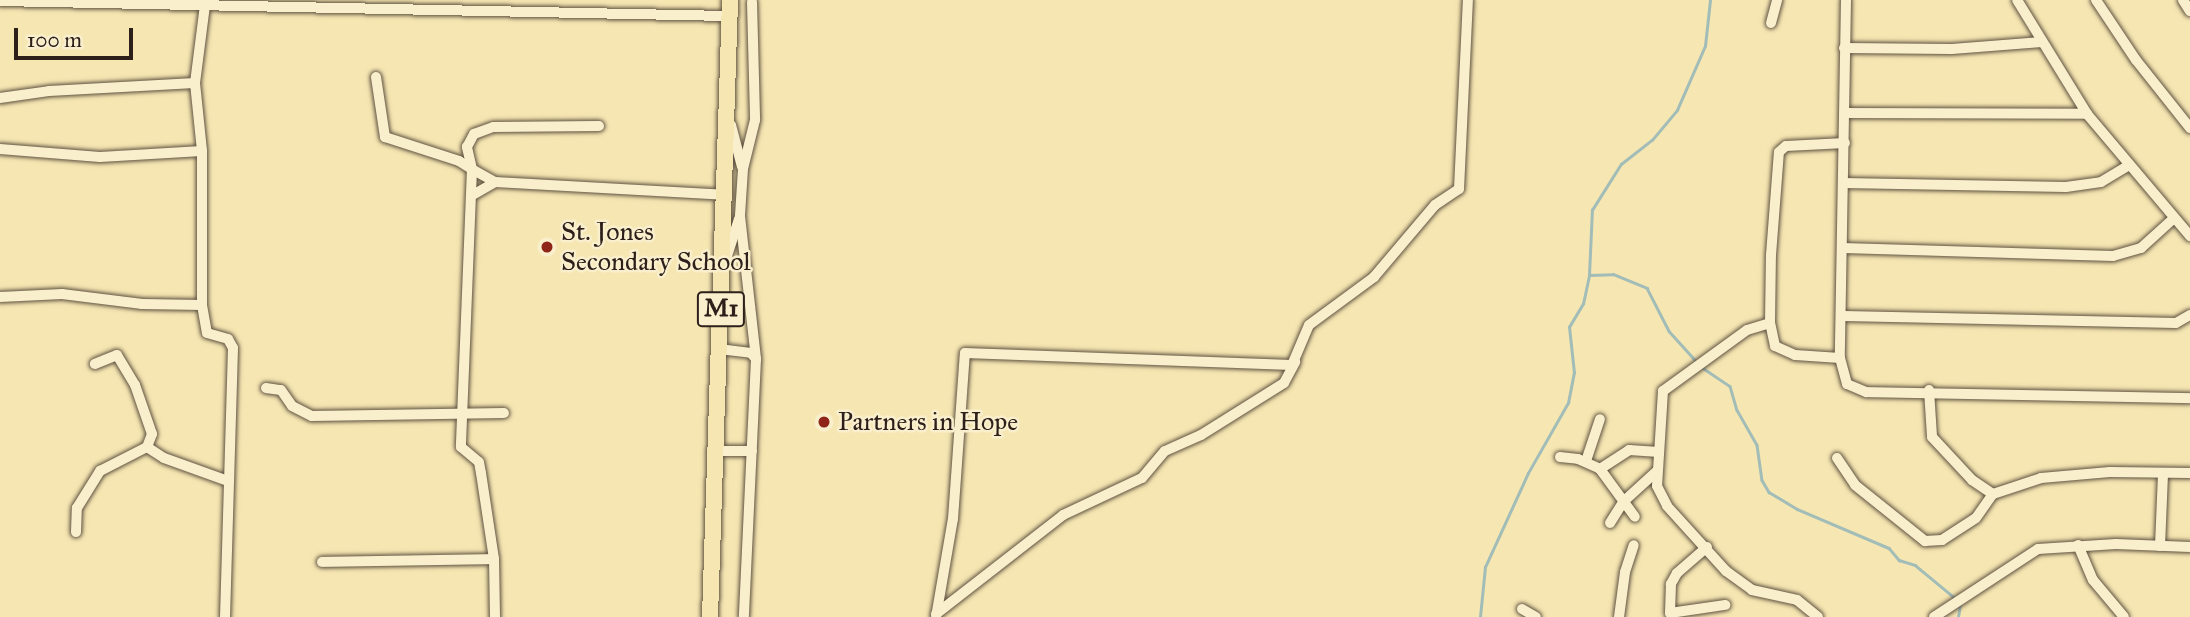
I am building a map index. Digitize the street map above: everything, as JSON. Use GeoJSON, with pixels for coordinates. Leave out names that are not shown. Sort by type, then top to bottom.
{"type":"FeatureCollection","features":[{"type":"Feature","properties":{"kind":"highway","name":"M1"},"geometry":{"type":"LineString","coordinates":[[710,617],[730,8]]}},
{"type":"Feature","properties":{"kind":"street"},"geometry":{"type":"LineString","coordinates":[[936,616],[1063,515],[1142,478],[1165,450],[1201,435],[1284,383],[1309,325],[1374,277],[1435,205],[1459,189],[1468,0]]}},
{"type":"Feature","properties":{"kind":"street"},"geometry":{"type":"LineString","coordinates":[[1771,23],[1777,0]]}},
{"type":"Feature","properties":{"kind":"street"},"geometry":{"type":"LineString","coordinates":[[1846,0],[1844,316],[1840,358],[1847,384],[1858,391],[1929,390],[2190,398]]}},
{"type":"Feature","properties":{"kind":"street"},"geometry":{"type":"LineString","coordinates":[[2017,0],[2087,114],[2190,236]]}},
{"type":"Feature","properties":{"kind":"street"},"geometry":{"type":"LineString","coordinates":[[2096,0],[2136,60],[2190,128]]}},
{"type":"Feature","properties":{"kind":"street"},"geometry":{"type":"LineString","coordinates":[[2183,0],[2190,11]]}},
{"type":"Feature","properties":{"kind":"street"},"geometry":{"type":"LineString","coordinates":[[0,1],[730,8],[752,1],[755,120],[743,169],[740,216],[756,359],[744,617]]}},
{"type":"Feature","properties":{"kind":"street"},"geometry":{"type":"LineString","coordinates":[[205,5],[195,83],[202,151],[202,305],[207,333],[228,339],[233,348],[225,617]]}},
{"type":"Feature","properties":{"kind":"street"},"geometry":{"type":"LineString","coordinates":[[1844,48],[1952,49],[2042,43]]}},
{"type":"Feature","properties":{"kind":"street"},"geometry":{"type":"LineString","coordinates":[[376,77],[385,137],[460,161],[495,182],[724,195]]}},
{"type":"Feature","properties":{"kind":"street"},"geometry":{"type":"LineString","coordinates":[[0,98],[49,91],[195,83]]}},
{"type":"Feature","properties":{"kind":"street"},"geometry":{"type":"LineString","coordinates":[[727,102],[743,169]]}},
{"type":"Feature","properties":{"kind":"street"},"geometry":{"type":"LineString","coordinates":[[1845,113],[2087,114]]}},
{"type":"Feature","properties":{"kind":"street"},"geometry":{"type":"LineString","coordinates":[[495,617],[494,559],[479,462],[461,447],[472,169],[467,147],[482,130],[542,124],[599,126]]}},
{"type":"Feature","properties":{"kind":"street"},"geometry":{"type":"LineString","coordinates":[[1840,358],[1779,350],[1770,323],[1779,152],[1786,146],[1845,143]]}},
{"type":"Feature","properties":{"kind":"street"},"geometry":{"type":"LineString","coordinates":[[0,149],[100,157],[202,151]]}},
{"type":"Feature","properties":{"kind":"street"},"geometry":{"type":"LineString","coordinates":[[1843,183],[2066,187],[2101,182],[2129,165]]}},
{"type":"Feature","properties":{"kind":"street"},"geometry":{"type":"LineString","coordinates":[[471,196],[495,182]]}},
{"type":"Feature","properties":{"kind":"street"},"geometry":{"type":"LineString","coordinates":[[722,276],[740,216]]}},
{"type":"Feature","properties":{"kind":"street"},"geometry":{"type":"LineString","coordinates":[[1843,248],[2113,256],[2141,248],[2173,219]]}},
{"type":"Feature","properties":{"kind":"street"},"geometry":{"type":"LineString","coordinates":[[0,298],[62,294],[142,304],[202,305]]}},
{"type":"Feature","properties":{"kind":"street"},"geometry":{"type":"LineString","coordinates":[[1844,316],[2176,323],[2190,315]]}},
{"type":"Feature","properties":{"kind":"street"},"geometry":{"type":"LineString","coordinates":[[1770,323],[1747,330],[1663,391],[1657,471],[1662,500],[1726,570],[1752,590],[1797,600],[1818,617]]}},
{"type":"Feature","properties":{"kind":"street"},"geometry":{"type":"LineString","coordinates":[[719,349],[751,354],[756,359]]}},
{"type":"Feature","properties":{"kind":"street"},"geometry":{"type":"LineString","coordinates":[[936,616],[953,519],[965,353],[1289,366],[1294,362]]}},
{"type":"Feature","properties":{"kind":"street"},"geometry":{"type":"LineString","coordinates":[[95,365],[117,355],[151,428],[147,447]]}},
{"type":"Feature","properties":{"kind":"street"},"geometry":{"type":"LineString","coordinates":[[266,388],[281,390],[292,406],[312,416],[504,413]]}},
{"type":"Feature","properties":{"kind":"street"},"geometry":{"type":"LineString","coordinates":[[1929,390],[1932,437],[1972,480],[1993,494]]}},
{"type":"Feature","properties":{"kind":"street"},"geometry":{"type":"LineString","coordinates":[[1586,461],[1600,419]]}},
{"type":"Feature","properties":{"kind":"street"},"geometry":{"type":"LineString","coordinates":[[147,447],[164,458],[228,481]]}},
{"type":"Feature","properties":{"kind":"street"},"geometry":{"type":"LineString","coordinates":[[76,532],[77,508],[100,471],[147,447]]}},
{"type":"Feature","properties":{"kind":"street"},"geometry":{"type":"LineString","coordinates":[[1600,469],[1629,450],[1659,452]]}},
{"type":"Feature","properties":{"kind":"street"},"geometry":{"type":"LineString","coordinates":[[716,451],[752,451]]}},
{"type":"Feature","properties":{"kind":"street"},"geometry":{"type":"LineString","coordinates":[[1560,457],[1586,461],[1600,469],[1635,517]]}},
{"type":"Feature","properties":{"kind":"street"},"geometry":{"type":"LineString","coordinates":[[1837,458],[1855,485],[1925,541],[1942,540],[1976,518],[1993,494],[2041,478],[2190,473]]}},
{"type":"Feature","properties":{"kind":"street"},"geometry":{"type":"LineString","coordinates":[[1610,523],[1623,502],[1657,471]]}},
{"type":"Feature","properties":{"kind":"street"},"geometry":{"type":"LineString","coordinates":[[2160,546],[2164,473]]}},
{"type":"Feature","properties":{"kind":"street"},"geometry":{"type":"LineString","coordinates":[[1619,617],[1625,572],[1634,545]]}},
{"type":"Feature","properties":{"kind":"street"},"geometry":{"type":"LineString","coordinates":[[2078,545],[2093,580],[2124,617]]}},
{"type":"Feature","properties":{"kind":"street"},"geometry":{"type":"LineString","coordinates":[[1934,617],[1978,592],[2028,553],[2078,545],[2190,547]]}},
{"type":"Feature","properties":{"kind":"street"},"geometry":{"type":"LineString","coordinates":[[1707,548],[1676,573],[1668,597],[1670,613],[1725,605]]}},
{"type":"Feature","properties":{"kind":"street"},"geometry":{"type":"LineString","coordinates":[[322,562],[494,559]]}},
{"type":"Feature","properties":{"kind":"street"},"geometry":{"type":"LineString","coordinates":[[1522,609],[1536,617]]}},
{"type":"Feature","properties":{"kind":"waterway"},"geometry":{"type":"LineString","coordinates":[[1480,617],[1485,567],[1528,473],[1568,403],[1574,373],[1569,327],[1583,304],[1589,275],[1592,210],[1621,164],[1652,140],[1677,110],[1705,46],[1710,0]]}},
{"type":"Feature","properties":{"kind":"waterway"},"geometry":{"type":"LineString","coordinates":[[1589,275],[1613,274],[1647,288],[1669,331],[1697,362]]}},
{"type":"Feature","properties":{"kind":"waterway"},"geometry":{"type":"LineString","coordinates":[[1703,368],[1730,386],[1737,410],[1757,445],[1762,480],[1769,492],[1797,509],[1889,548],[1899,560],[1915,565],[1955,598]]}},
{"type":"Feature","properties":{"kind":"waterway"},"geometry":{"type":"LineString","coordinates":[[1958,617],[1960,605]]}},
{"type":"Feature","properties":{"kind":"place","name":"St. Jones Secondary School"},"geometry":{"type":"Point","coordinates":[547,247]}},
{"type":"Feature","properties":{"kind":"place","name":"Partners in Hope"},"geometry":{"type":"Point","coordinates":[824,422]}}]}
